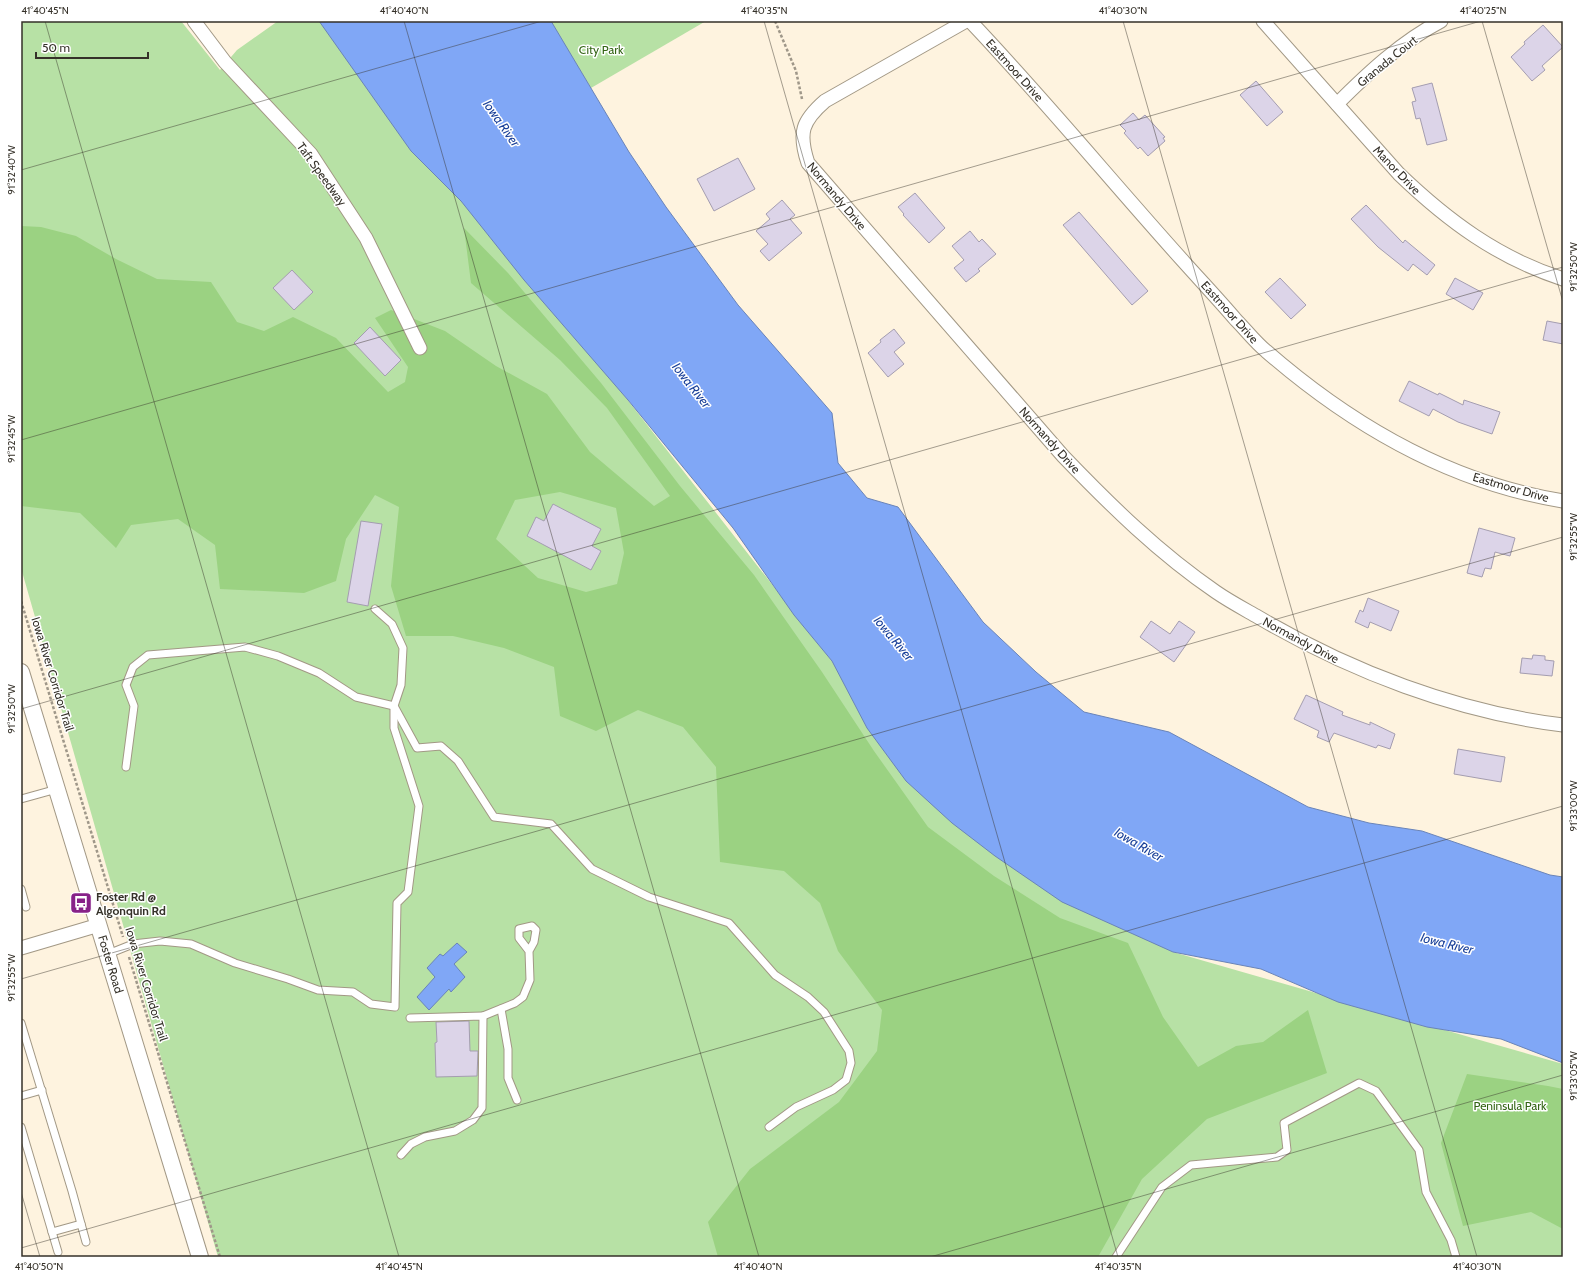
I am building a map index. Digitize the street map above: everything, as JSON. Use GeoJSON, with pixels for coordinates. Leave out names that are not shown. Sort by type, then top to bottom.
{"type":"FeatureCollection","features":[{"type":"Feature","properties":{"kind":"street","name":"Taft Speedway"},"geometry":{"type":"LineString","coordinates":[[194,21],[226,62],[311,154],[366,238],[420,348]]}},
{"type":"Feature","properties":{"kind":"street","name":"Normandy Drive"},"geometry":{"type":"LineString","coordinates":[[966,21],[825,101],[813,112],[806,123],[802,135],[802,147],[808,163],[1053,444],[1095,490],[1132,526],[1216,592],[1284,632],[1334,658],[1398,684],[1499,714],[1563,725]]}},
{"type":"Feature","properties":{"kind":"street","name":"Eastmoor Drive"},"geometry":{"type":"LineString","coordinates":[[970,21],[1264,350],[1305,384],[1370,429],[1441,465],[1517,491],[1563,502]]}},
{"type":"Feature","properties":{"kind":"street","name":"Manor Drive"},"geometry":{"type":"LineString","coordinates":[[1263,21],[1398,174],[1421,195],[1456,224],[1495,250],[1530,267],[1563,279]]}},
{"type":"Feature","properties":{"kind":"street","name":"Granada Court"},"geometry":{"type":"LineString","coordinates":[[1337,104],[1367,74],[1400,47],[1441,21]]}},
{"type":"Feature","properties":{"kind":"street","name":"Foster Road"},"geometry":{"type":"LineString","coordinates":[[21,672],[200,1257]]}},
{"type":"Feature","properties":{"kind":"street"},"geometry":{"type":"LineString","coordinates":[[21,948],[99,925]]}},
{"type":"Feature","properties":{"kind":"lane"},"geometry":{"type":"LineString","coordinates":[[108,954],[133,944],[160,941],[191,944],[235,963],[318,990],[353,992],[371,1004],[395,1007],[397,903],[408,892],[419,806],[394,728],[394,706],[401,685],[403,648],[392,624],[375,609]]}},
{"type":"Feature","properties":{"kind":"lane"},"geometry":{"type":"LineString","coordinates":[[126,767],[134,706],[126,685],[133,667],[148,655],[245,647],[278,656],[319,673],[356,698],[394,706],[417,748],[441,746],[458,761],[494,817],[551,824],[592,869],[649,897],[729,923],[775,975],[808,997],[824,1012],[849,1051],[851,1063],[846,1080],[833,1090],[796,1108],[769,1127]]}},
{"type":"Feature","properties":{"kind":"lane"},"geometry":{"type":"LineString","coordinates":[[21,800],[57,789]]}},
{"type":"Feature","properties":{"kind":"lane"},"geometry":{"type":"LineString","coordinates":[[21,889],[26,908]]}},
{"type":"Feature","properties":{"kind":"lane"},"geometry":{"type":"LineString","coordinates":[[410,1018],[483,1016],[515,1003],[524,997],[530,980],[529,951]]}},
{"type":"Feature","properties":{"kind":"lane"},"geometry":{"type":"LineString","coordinates":[[502,1009],[508,1049],[508,1078],[517,1100]]}},
{"type":"Feature","properties":{"kind":"lane"},"geometry":{"type":"LineString","coordinates":[[401,1155],[411,1144],[425,1138],[455,1132],[473,1120],[482,1108],[483,1016]]}},
{"type":"Feature","properties":{"kind":"lane"},"geometry":{"type":"LineString","coordinates":[[21,1023],[86,1242]]}},
{"type":"Feature","properties":{"kind":"lane"},"geometry":{"type":"LineString","coordinates":[[1116,1257],[1162,1187],[1191,1165],[1277,1157],[1287,1150],[1284,1123],[1359,1083],[1376,1091],[1419,1150],[1426,1192],[1451,1240],[1456,1257]]}},
{"type":"Feature","properties":{"kind":"lane"},"geometry":{"type":"LineString","coordinates":[[21,1096],[42,1090]]}},
{"type":"Feature","properties":{"kind":"lane"},"geometry":{"type":"LineString","coordinates":[[21,1127],[58,1252]]}},
{"type":"Feature","properties":{"kind":"lane"},"geometry":{"type":"LineString","coordinates":[[52,1232],[81,1224]]}},
{"type":"Feature","properties":{"kind":"path"},"geometry":{"type":"LineString","coordinates":[[775,21],[796,71],[802,99]]}},
{"type":"Feature","properties":{"kind":"path","name":"Iowa River Corridor Trail"},"geometry":{"type":"LineString","coordinates":[[21,601],[220,1257]]}},
{"type":"Feature","properties":{"kind":"green space"},"geometry":{"type":"Polygon","coordinates":[[[21,21],[181,21],[220,70],[237,50],[278,21],[331,21],[832,661],[1173,952],[1563,1064],[1563,1257],[218,1257],[21,568],[21,21]]]}},
{"type":"Feature","properties":{"kind":"green space","name":"City Park"},"geometry":{"type":"Polygon","coordinates":[[[550,21],[706,21],[591,88],[550,21]]]}},
{"type":"Feature","properties":{"kind":"green space"},"geometry":{"type":"Polygon","coordinates":[[[21,226],[41,227],[76,236],[116,259],[157,279],[211,282],[237,322],[264,331],[293,317],[336,338],[388,392],[405,382],[408,367],[375,318],[391,310],[445,331],[496,366],[547,394],[590,452],[654,506],[670,496],[607,408],[560,360],[471,283],[464,228],[508,273],[601,383],[680,486],[754,575],[822,672],[874,751],[928,827],[994,876],[1060,918],[1128,943],[1163,1017],[1198,1067],[1236,1046],[1263,1042],[1308,1010],[1327,1073],[1207,1119],[1142,1179],[1098,1257],[718,1257],[708,1222],[750,1169],[839,1102],[877,1051],[882,1010],[838,951],[820,903],[784,871],[720,862],[716,767],[683,727],[638,710],[596,731],[560,716],[554,667],[504,648],[453,636],[406,636],[391,586],[399,507],[375,495],[346,539],[336,581],[304,593],[220,589],[215,545],[178,519],[131,525],[116,548],[80,513],[21,506],[21,226]],[[560,492],[515,500],[496,539],[538,578],[586,592],[617,584],[624,553],[616,508],[560,492]]]}},
{"type":"Feature","properties":{"kind":"green space","name":"Peninsula Park"},"geometry":{"type":"Polygon","coordinates":[[[1467,1074],[1563,1089],[1563,1229],[1531,1212],[1463,1226],[1441,1143],[1467,1074]]]}},
{"type":"Feature","properties":{"kind":"water","name":"Iowa River"},"geometry":{"type":"Polygon","coordinates":[[[319,21],[551,21],[629,152],[666,207],[738,305],[832,413],[838,463],[867,498],[898,507],[983,622],[1036,672],[1084,712],[1169,732],[1308,807],[1369,823],[1422,831],[1550,875],[1563,877],[1563,1063],[1501,1039],[1427,1027],[1338,1002],[1261,969],[1173,952],[1062,902],[995,856],[952,823],[906,781],[867,728],[832,661],[794,615],[733,528],[628,400],[524,280],[461,201],[411,151],[319,21]]]}},
{"type":"Feature","properties":{"kind":"water"},"geometry":{"type":"Polygon","coordinates":[[[457,943],[467,952],[454,964],[465,977],[451,992],[449,989],[429,1010],[417,997],[435,977],[427,968],[440,954],[443,956],[457,943]]]}},
{"type":"Feature","properties":{"kind":"building"},"geometry":{"type":"Polygon","coordinates":[[[1543,25],[1563,47],[1542,66],[1545,70],[1532,81],[1511,57],[1525,44],[1524,42],[1543,25]]]}},
{"type":"Feature","properties":{"kind":"building"},"geometry":{"type":"Polygon","coordinates":[[[1256,81],[1283,112],[1267,126],[1240,95],[1256,81]]]}},
{"type":"Feature","properties":{"kind":"building"},"geometry":{"type":"Polygon","coordinates":[[[1432,83],[1447,140],[1427,145],[1420,118],[1416,119],[1412,102],[1416,101],[1412,88],[1432,83]]]}},
{"type":"Feature","properties":{"kind":"building"},"geometry":{"type":"Polygon","coordinates":[[[1133,113],[1139,120],[1145,115],[1165,137],[1163,138],[1165,141],[1148,156],[1140,147],[1138,149],[1124,133],[1126,131],[1120,125],[1133,113]]]}},
{"type":"Feature","properties":{"kind":"building"},"geometry":{"type":"Polygon","coordinates":[[[738,158],[755,189],[714,211],[697,179],[738,158]]]}},
{"type":"Feature","properties":{"kind":"building"},"geometry":{"type":"Polygon","coordinates":[[[915,193],[945,228],[929,243],[903,215],[904,214],[898,207],[915,193]]]}},
{"type":"Feature","properties":{"kind":"building"},"geometry":{"type":"Polygon","coordinates":[[[782,200],[795,215],[790,219],[802,233],[769,261],[760,251],[768,244],[756,231],[770,219],[766,214],[782,200]]]}},
{"type":"Feature","properties":{"kind":"building"},"geometry":{"type":"Polygon","coordinates":[[[1366,205],[1403,243],[1405,240],[1435,265],[1427,275],[1413,264],[1408,271],[1378,247],[1351,219],[1366,205]]]}},
{"type":"Feature","properties":{"kind":"building"},"geometry":{"type":"Polygon","coordinates":[[[1079,212],[1148,291],[1132,305],[1063,225],[1079,212]]]}},
{"type":"Feature","properties":{"kind":"building"},"geometry":{"type":"Polygon","coordinates":[[[970,231],[979,242],[982,239],[996,254],[978,269],[980,271],[966,282],[954,268],[964,260],[952,246],[970,231]]]}},
{"type":"Feature","properties":{"kind":"building"},"geometry":{"type":"Polygon","coordinates":[[[292,270],[313,292],[294,310],[273,288],[292,270]]]}},
{"type":"Feature","properties":{"kind":"building"},"geometry":{"type":"Polygon","coordinates":[[[1280,278],[1306,305],[1291,319],[1265,292],[1280,278]]]}},
{"type":"Feature","properties":{"kind":"building"},"geometry":{"type":"Polygon","coordinates":[[[1455,278],[1483,293],[1473,310],[1446,294],[1455,278]]]}},
{"type":"Feature","properties":{"kind":"building"},"geometry":{"type":"Polygon","coordinates":[[[1547,321],[1563,324],[1563,344],[1543,340],[1547,321]]]}},
{"type":"Feature","properties":{"kind":"building"},"geometry":{"type":"Polygon","coordinates":[[[370,327],[401,360],[385,376],[354,343],[370,327]]]}},
{"type":"Feature","properties":{"kind":"building"},"geometry":{"type":"Polygon","coordinates":[[[894,329],[905,343],[894,352],[904,364],[888,377],[868,353],[881,342],[880,340],[894,329]]]}},
{"type":"Feature","properties":{"kind":"building"},"geometry":{"type":"Polygon","coordinates":[[[1409,381],[1438,395],[1439,393],[1463,405],[1464,400],[1500,412],[1492,434],[1458,422],[1433,409],[1429,416],[1399,401],[1409,381]]]}},
{"type":"Feature","properties":{"kind":"building"},"geometry":{"type":"Polygon","coordinates":[[[553,504],[601,529],[592,546],[601,551],[591,570],[527,536],[536,517],[544,521],[553,504]]]}},
{"type":"Feature","properties":{"kind":"building"},"geometry":{"type":"Polygon","coordinates":[[[361,521],[382,524],[368,606],[347,602],[361,521]]]}},
{"type":"Feature","properties":{"kind":"building"},"geometry":{"type":"Polygon","coordinates":[[[1479,528],[1515,538],[1510,556],[1495,552],[1491,569],[1485,568],[1482,577],[1467,573],[1479,528]]]}},
{"type":"Feature","properties":{"kind":"building"},"geometry":{"type":"Polygon","coordinates":[[[1368,598],[1399,611],[1391,631],[1370,622],[1368,628],[1355,622],[1360,610],[1363,612],[1368,598]]]}},
{"type":"Feature","properties":{"kind":"building"},"geometry":{"type":"Polygon","coordinates":[[[1151,621],[1170,634],[1179,621],[1195,632],[1174,662],[1140,637],[1151,621]]]}},
{"type":"Feature","properties":{"kind":"building"},"geometry":{"type":"Polygon","coordinates":[[[1533,655],[1545,656],[1545,660],[1554,661],[1552,676],[1520,673],[1522,658],[1532,659],[1533,655]]]}},
{"type":"Feature","properties":{"kind":"building"},"geometry":{"type":"Polygon","coordinates":[[[1306,695],[1343,712],[1342,715],[1370,725],[1370,722],[1395,734],[1390,749],[1378,745],[1376,748],[1334,733],[1329,742],[1317,737],[1319,731],[1294,719],[1306,695]]]}},
{"type":"Feature","properties":{"kind":"building"},"geometry":{"type":"Polygon","coordinates":[[[1458,749],[1505,757],[1501,782],[1454,774],[1458,749]]]}},
{"type":"Feature","properties":{"kind":"building"},"geometry":{"type":"Polygon","coordinates":[[[469,1021],[470,1051],[478,1051],[477,1076],[436,1077],[436,1022],[469,1021]]]}},
{"type":"Feature","properties":{"kind":"place","name":"Foster Rd @ Algonquin Rd"},"geometry":{"type":"Point","coordinates":[81,903]}}]}
